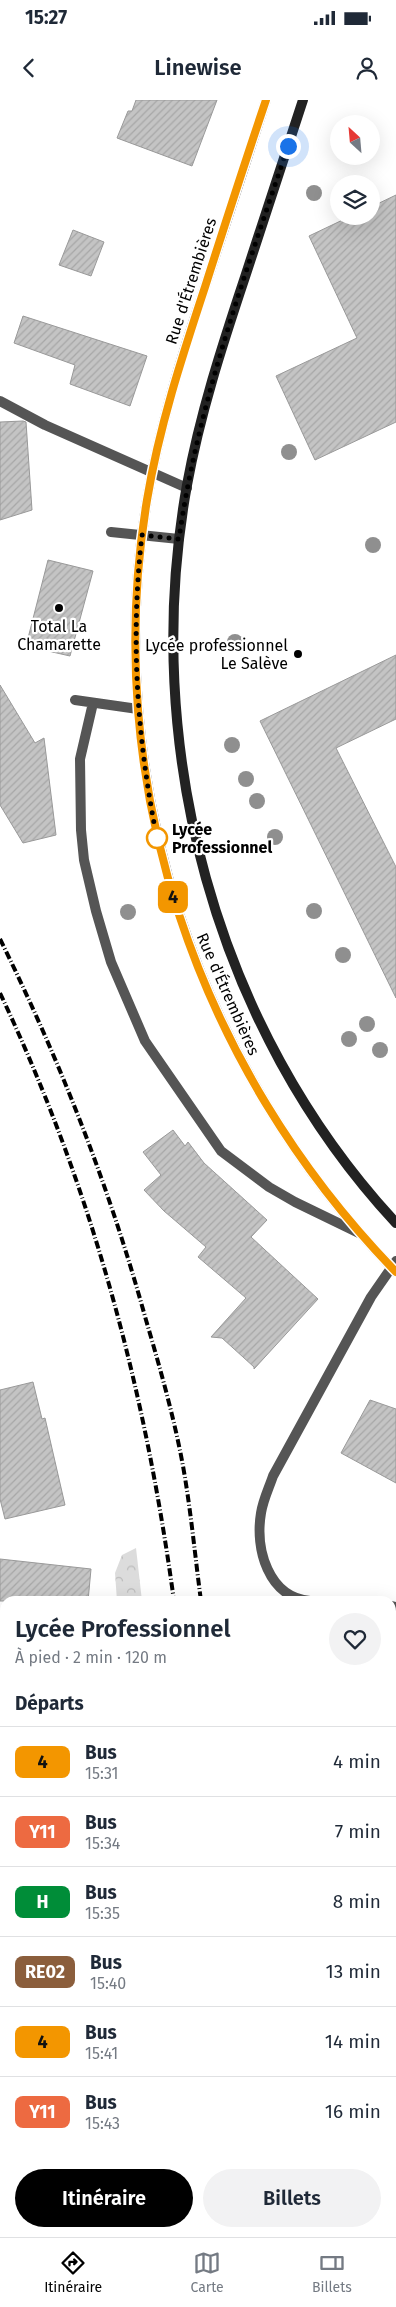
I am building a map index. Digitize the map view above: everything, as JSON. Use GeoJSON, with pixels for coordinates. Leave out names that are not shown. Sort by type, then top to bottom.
{"type":"FeatureCollection","features":[{"type":"Feature","properties":{"kind":"main road","name":"Rue d'Étrembières"},"geometry":{"type":"LineString","coordinates":[[266,100],[180,362],[158,440],[142,535],[136,623],[138,709],[146,775],[158,843],[181,923],[198,971],[237,1054],[269,1112],[307,1167],[361,1234],[394,1266]]}},
{"type":"Feature","properties":{"kind":"main road","name":"Rue d'Étrembières"},"geometry":{"type":"LineString","coordinates":[[303,100],[221,351],[201,421],[187,488],[179,539],[174,593],[173,648],[176,717],[189,810],[216,911],[254,1007],[295,1086],[340,1154],[396,1222]]}},
{"type":"Feature","properties":{"kind":"lane"},"geometry":{"type":"LineString","coordinates":[[0,401],[45,425],[187,488]]}},
{"type":"Feature","properties":{"kind":"lane"},"geometry":{"type":"LineString","coordinates":[[111,532],[179,539]]}},
{"type":"Feature","properties":{"kind":"lane"},"geometry":{"type":"LineString","coordinates":[[75,700],[138,709]]}},
{"type":"Feature","properties":{"kind":"lane"},"geometry":{"type":"LineString","coordinates":[[93,703],[80,759],[81,830],[84,860],[111,962],[145,1040],[221,1151],[278,1192],[361,1234]]}},
{"type":"Feature","properties":{"kind":"lane"},"geometry":{"type":"LineString","coordinates":[[294,1596],[287,1594],[268,1574],[260,1536],[261,1514],[273,1476],[371,1297],[394,1266]]}},
{"type":"Feature","properties":{"kind":"green space"},"geometry":{"type":"Polygon","coordinates":[[[136,1548],[141,1596],[117,1596],[115,1573],[122,1555],[136,1548]]]}},
{"type":"Feature","properties":{"kind":"building"},"geometry":{"type":"Polygon","coordinates":[[[136,100],[217,100],[192,166],[117,138],[128,111],[132,111],[136,100]]]}},
{"type":"Feature","properties":{"kind":"building"},"geometry":{"type":"Polygon","coordinates":[[[396,195],[396,422],[315,460],[276,376],[357,338],[309,236],[332,225],[380,225],[380,203],[396,195]]]}},
{"type":"Feature","properties":{"kind":"building"},"geometry":{"type":"Polygon","coordinates":[[[73,230],[104,242],[91,276],[59,265],[73,230]]]}},
{"type":"Feature","properties":{"kind":"building"},"geometry":{"type":"Polygon","coordinates":[[[23,316],[147,356],[130,406],[70,384],[75,365],[14,343],[23,316]]]}},
{"type":"Feature","properties":{"kind":"building"},"geometry":{"type":"Polygon","coordinates":[[[0,422],[26,422],[32,510],[0,520],[0,422]]]}},
{"type":"Feature","properties":{"kind":"building"},"geometry":{"type":"Polygon","coordinates":[[[48,560],[93,571],[70,656],[26,646],[48,560]]]}},
{"type":"Feature","properties":{"kind":"building"},"geometry":{"type":"Polygon","coordinates":[[[396,655],[396,719],[336,748],[396,867],[396,998],[260,721],[396,655]]]}},
{"type":"Feature","properties":{"kind":"building"},"geometry":{"type":"Polygon","coordinates":[[[0,685],[35,743],[44,738],[56,835],[23,843],[0,805],[0,685]]]}},
{"type":"Feature","properties":{"kind":"building"},"geometry":{"type":"Polygon","coordinates":[[[173,1130],[185,1146],[188,1142],[204,1163],[267,1220],[251,1237],[318,1299],[254,1369],[222,1338],[211,1337],[246,1298],[198,1257],[206,1247],[164,1211],[144,1190],[161,1175],[143,1152],[173,1130]]]}},
{"type":"Feature","properties":{"kind":"building"},"geometry":{"type":"Polygon","coordinates":[[[33,1382],[42,1419],[45,1418],[65,1505],[5,1519],[0,1499],[0,1390],[33,1382]]]}},
{"type":"Feature","properties":{"kind":"building"},"geometry":{"type":"Polygon","coordinates":[[[370,1400],[396,1409],[396,1483],[341,1453],[370,1400]]]}},
{"type":"Feature","properties":{"kind":"building"},"geometry":{"type":"Polygon","coordinates":[[[0,1559],[91,1569],[88,1596],[0,1596],[0,1559]]]}},
{"type":"Feature","properties":{"kind":"railway"},"geometry":{"type":"LineString","coordinates":[[0,939],[43,1032],[82,1126],[100,1173],[132,1270],[171,1411],[183,1466],[200,1596]]}},
{"type":"Feature","properties":{"kind":"railway"},"geometry":{"type":"LineString","coordinates":[[0,993],[33,1066],[62,1140],[111,1290],[148,1444],[173,1596]]}},
{"type":"Feature","properties":{"kind":"bus line","name":"4"},"geometry":{"type":"LineString","coordinates":[[266,100],[168,402],[158,440],[146,501],[137,581],[136,611],[138,709],[142,748],[158,843],[172,893],[198,971],[218,1016],[251,1080],[288,1141],[331,1199],[396,1272]]}},
{"type":"Feature","properties":{"kind":"place","name":"Total La Chamarette"},"geometry":{"type":"Point","coordinates":[59,608]}},
{"type":"Feature","properties":{"kind":"place","name":"Lycée professionnel Le Salève"},"geometry":{"type":"Point","coordinates":[298,654]}},
{"type":"Feature","properties":{"kind":"place","name":"Lycée Professionnel"},"geometry":{"type":"Point","coordinates":[157,838]}},
{"type":"Feature","properties":{"kind":"route"},"geometry":{"type":"LineString","coordinates":[[157,838],[158,843],[146,775],[138,709],[136,623],[137,581],[142,535],[179,539],[201,421],[221,351],[288,146]]}}]}
